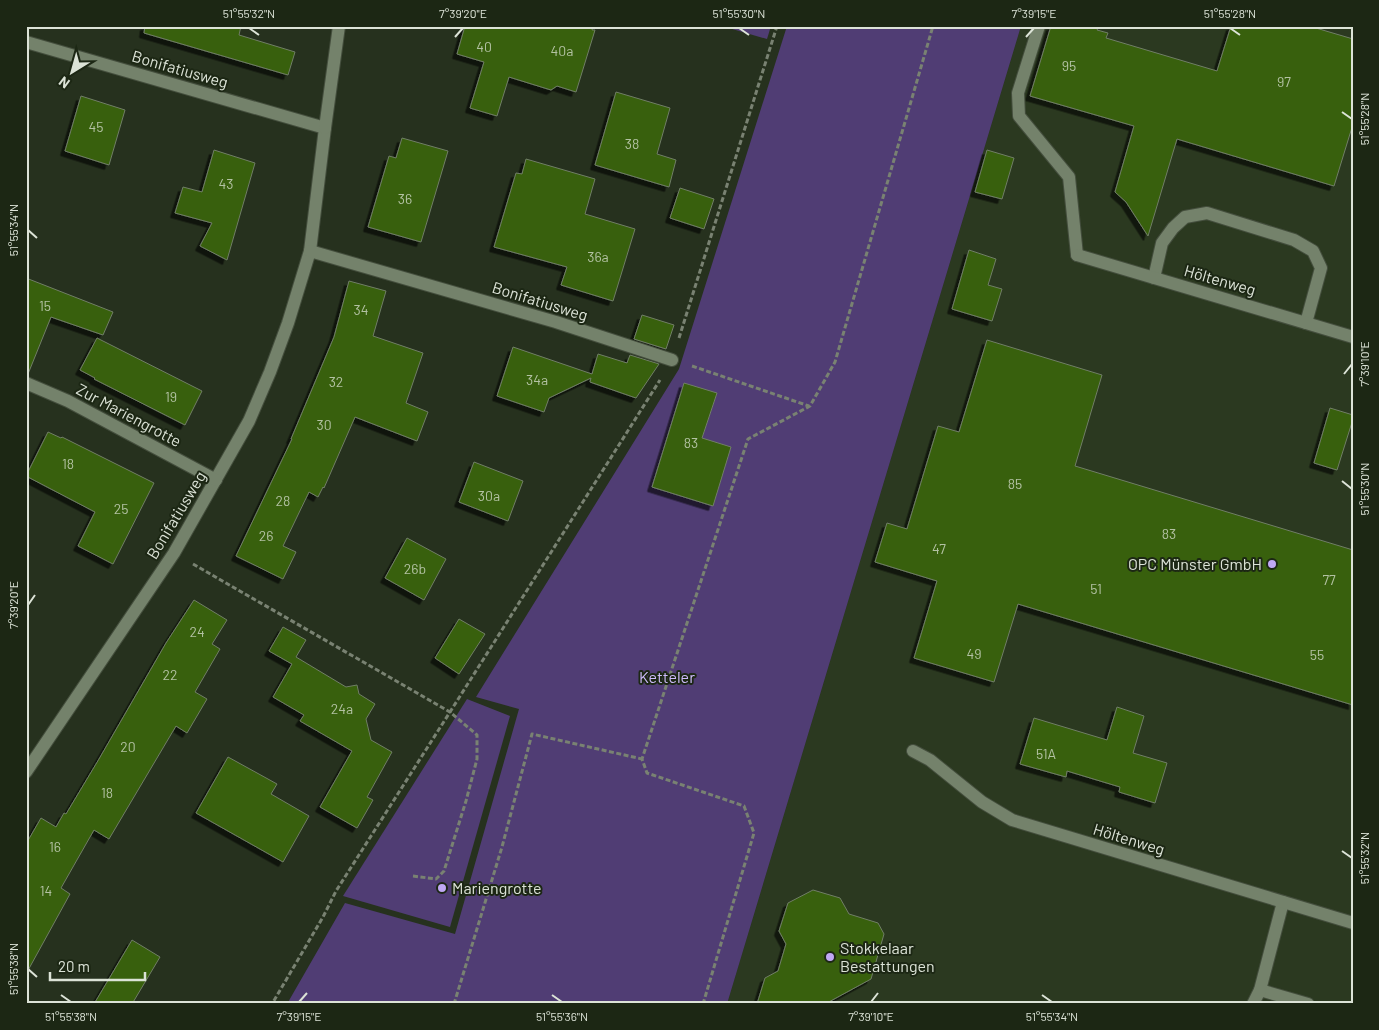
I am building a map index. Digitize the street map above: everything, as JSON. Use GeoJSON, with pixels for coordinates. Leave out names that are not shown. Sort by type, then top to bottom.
{"type":"FeatureCollection","features":[{"type":"Feature","properties":{"kind":"street","name":"Bonifatiusweg"},"geometry":{"type":"LineString","coordinates":[[26,772],[174,553],[249,421],[270,372],[288,323],[310,251],[339,26]]}},
{"type":"Feature","properties":{"kind":"street","name":"Höltenweg"},"geometry":{"type":"LineString","coordinates":[[1038,26],[1018,93],[1019,116],[1069,177],[1078,255],[1353,336]]}},
{"type":"Feature","properties":{"kind":"street","name":"Bonifatiusweg"},"geometry":{"type":"LineString","coordinates":[[26,42],[325,128]]}},
{"type":"Feature","properties":{"kind":"street"},"geometry":{"type":"LineString","coordinates":[[1154,278],[1162,243],[1173,228],[1185,217],[1207,213],[1294,240],[1314,251],[1321,268],[1306,322]]}},
{"type":"Feature","properties":{"kind":"street","name":"Bonifatiusweg"},"geometry":{"type":"LineString","coordinates":[[310,251],[556,322],[672,360]]}},
{"type":"Feature","properties":{"kind":"street","name":"Zur Mariengrotte"},"geometry":{"type":"LineString","coordinates":[[26,383],[68,401],[216,480]]}},
{"type":"Feature","properties":{"kind":"street","name":"Höltenweg"},"geometry":{"type":"LineString","coordinates":[[913,751],[930,760],[982,802],[1012,820],[1353,923]]}},
{"type":"Feature","properties":{"kind":"street"},"geometry":{"type":"LineString","coordinates":[[1252,1004],[1260,990],[1283,902]]}},
{"type":"Feature","properties":{"kind":"street"},"geometry":{"type":"LineString","coordinates":[[1260,990],[1308,1004]]}},
{"type":"Feature","properties":{"kind":"path"},"geometry":{"type":"LineString","coordinates":[[272,1004],[323,917],[336,891],[672,360],[777,26]]}},
{"type":"Feature","properties":{"kind":"path"},"geometry":{"type":"LineString","coordinates":[[703,1004],[754,833],[744,806],[647,774],[642,759],[748,439],[810,406],[835,362],[933,26]]}},
{"type":"Feature","properties":{"kind":"path"},"geometry":{"type":"LineString","coordinates":[[672,360],[810,406]]}},
{"type":"Feature","properties":{"kind":"path"},"geometry":{"type":"LineString","coordinates":[[174,553],[450,712],[477,736],[477,759],[444,871],[436,879],[412,876]]}},
{"type":"Feature","properties":{"kind":"path"},"geometry":{"type":"LineString","coordinates":[[454,1004],[502,847],[532,734],[642,759]]}},
{"type":"Feature","properties":{"kind":"shaded area"},"geometry":{"type":"Polygon","coordinates":[[[1021,26],[1353,26],[1353,1004],[727,1004],[1021,26]]]}},
{"type":"Feature","properties":{"kind":"green space"},"geometry":{"type":"Polygon","coordinates":[[[722,26],[771,26],[767,39],[722,26]]]}},
{"type":"Feature","properties":{"kind":"green space","name":"Ketteler"},"geometry":{"type":"Polygon","coordinates":[[[787,26],[1021,26],[727,1004],[287,1004],[345,903],[455,934],[519,709],[476,697],[679,369],[787,26]]]}},
{"type":"Feature","properties":{"kind":"green space"},"geometry":{"type":"Polygon","coordinates":[[[467,699],[510,716],[450,927],[343,896],[467,699]]]}},
{"type":"Feature","properties":{"kind":"building"},"geometry":{"type":"Polygon","coordinates":[[[145,26],[241,26],[239,35],[295,52],[288,75],[144,33],[145,26]]]}},
{"type":"Feature","properties":{"kind":"building"},"geometry":{"type":"Polygon","coordinates":[[[465,26],[593,26],[592,30],[595,30],[576,92],[557,86],[551,90],[509,77],[497,116],[470,108],[484,62],[457,54],[465,26]]]}},
{"type":"Feature","properties":{"kind":"building"},"geometry":{"type":"Polygon","coordinates":[[[1051,26],[1099,26],[1097,30],[1108,33],[1106,38],[1217,71],[1231,26],[1309,26],[1353,39],[1353,124],[1334,186],[1177,139],[1148,236],[1126,202],[1115,192],[1134,126],[1030,96],[1051,26]]]}},
{"type":"Feature","properties":{"kind":"building"},"geometry":{"type":"Polygon","coordinates":[[[616,92],[670,108],[657,154],[676,160],[669,187],[595,165],[616,92]]]}},
{"type":"Feature","properties":{"kind":"building"},"geometry":{"type":"Polygon","coordinates":[[[81,96],[125,110],[109,165],[65,151],[81,96]]]}},
{"type":"Feature","properties":{"kind":"building"},"geometry":{"type":"Polygon","coordinates":[[[402,138],[448,151],[421,242],[368,227],[389,156],[396,158],[402,138]]]}},
{"type":"Feature","properties":{"kind":"building"},"geometry":{"type":"Polygon","coordinates":[[[214,150],[255,163],[227,260],[200,246],[212,223],[175,213],[183,187],[202,192],[214,150]]]}},
{"type":"Feature","properties":{"kind":"building"},"geometry":{"type":"Polygon","coordinates":[[[987,150],[1014,158],[1002,199],[975,192],[987,150]]]}},
{"type":"Feature","properties":{"kind":"building"},"geometry":{"type":"Polygon","coordinates":[[[526,159],[595,179],[585,214],[635,229],[613,301],[561,285],[567,267],[494,247],[516,173],[522,174],[526,159]]]}},
{"type":"Feature","properties":{"kind":"building"},"geometry":{"type":"Polygon","coordinates":[[[680,188],[714,199],[704,229],[670,218],[680,188]]]}},
{"type":"Feature","properties":{"kind":"building"},"geometry":{"type":"Polygon","coordinates":[[[969,250],[996,259],[988,285],[1002,289],[992,321],[952,309],[969,250]]]}},
{"type":"Feature","properties":{"kind":"building"},"geometry":{"type":"Polygon","coordinates":[[[26,278],[113,312],[103,335],[51,317],[28,374],[26,374],[26,278]]]}},
{"type":"Feature","properties":{"kind":"building"},"geometry":{"type":"Polygon","coordinates":[[[349,281],[386,291],[373,336],[423,353],[406,403],[428,412],[417,441],[355,417],[324,488],[318,497],[309,492],[283,546],[296,552],[283,579],[236,556],[292,439],[334,337],[349,281]]]}},
{"type":"Feature","properties":{"kind":"building"},"geometry":{"type":"Polygon","coordinates":[[[642,315],[674,325],[666,349],[634,339],[642,315]]]}},
{"type":"Feature","properties":{"kind":"building"},"geometry":{"type":"Polygon","coordinates":[[[97,338],[202,391],[185,425],[80,370],[97,338]]]}},
{"type":"Feature","properties":{"kind":"building"},"geometry":{"type":"Polygon","coordinates":[[[987,340],[1102,375],[1075,466],[1353,550],[1353,705],[1018,604],[994,682],[914,658],[937,581],[875,562],[887,523],[907,529],[938,426],[959,432],[987,340]]]}},
{"type":"Feature","properties":{"kind":"building"},"geometry":{"type":"Polygon","coordinates":[[[513,347],[592,374],[598,354],[627,363],[630,355],[659,364],[636,398],[590,382],[591,378],[549,398],[544,412],[497,396],[513,347]]]}},
{"type":"Feature","properties":{"kind":"building"},"geometry":{"type":"Polygon","coordinates":[[[684,383],[717,393],[702,438],[731,447],[713,506],[652,487],[684,383]]]}},
{"type":"Feature","properties":{"kind":"building"},"geometry":{"type":"Polygon","coordinates":[[[1330,408],[1353,415],[1337,470],[1314,463],[1330,408]]]}},
{"type":"Feature","properties":{"kind":"building"},"geometry":{"type":"Polygon","coordinates":[[[48,432],[62,437],[154,483],[113,564],[78,546],[95,512],[26,476],[48,432]]]}},
{"type":"Feature","properties":{"kind":"building"},"geometry":{"type":"Polygon","coordinates":[[[474,462],[523,481],[508,521],[459,502],[474,462]]]}},
{"type":"Feature","properties":{"kind":"building"},"geometry":{"type":"Polygon","coordinates":[[[407,538],[446,559],[424,600],[385,578],[407,538]]]}},
{"type":"Feature","properties":{"kind":"building"},"geometry":{"type":"Polygon","coordinates":[[[194,600],[227,620],[212,644],[220,649],[195,692],[207,699],[187,733],[176,726],[109,839],[94,830],[61,888],[70,894],[26,974],[26,844],[41,818],[56,827],[64,813],[66,814],[166,643],[194,600]]]}},
{"type":"Feature","properties":{"kind":"building"},"geometry":{"type":"Polygon","coordinates":[[[459,619],[485,634],[459,674],[435,658],[459,619]]]}},
{"type":"Feature","properties":{"kind":"building"},"geometry":{"type":"Polygon","coordinates":[[[283,627],[306,640],[296,657],[346,687],[357,685],[359,694],[375,704],[366,719],[371,740],[392,752],[367,797],[373,800],[357,828],[320,807],[352,751],[300,721],[304,715],[273,697],[292,664],[269,651],[283,627]]]}},
{"type":"Feature","properties":{"kind":"building"},"geometry":{"type":"Polygon","coordinates":[[[1117,707],[1144,716],[1133,753],[1167,763],[1155,803],[1119,792],[1120,787],[1067,771],[1066,777],[1020,764],[1034,718],[1107,740],[1117,707]]]}},
{"type":"Feature","properties":{"kind":"building"},"geometry":{"type":"Polygon","coordinates":[[[228,757],[277,784],[271,794],[309,816],[283,862],[196,813],[228,757]]]}},
{"type":"Feature","properties":{"kind":"building","name":"Stokkelaar Bestattungen"},"geometry":{"type":"Polygon","coordinates":[[[813,890],[840,898],[849,914],[878,923],[884,934],[871,979],[825,1004],[757,1004],[765,978],[778,971],[786,944],[779,931],[788,903],[813,890]]]}},
{"type":"Feature","properties":{"kind":"building"},"geometry":{"type":"Polygon","coordinates":[[[132,940],[160,957],[132,1004],[94,1004],[132,940]]]}},
{"type":"Feature","properties":{"kind":"place","name":"OPC Münster GmbH"},"geometry":{"type":"Point","coordinates":[1272,564]}},
{"type":"Feature","properties":{"kind":"place","name":"Mariengrotte"},"geometry":{"type":"Point","coordinates":[442,888]}},
{"type":"Feature","properties":{"kind":"place","name":"Stokkelaar Bestattungen"},"geometry":{"type":"Point","coordinates":[830,957]}}]}
